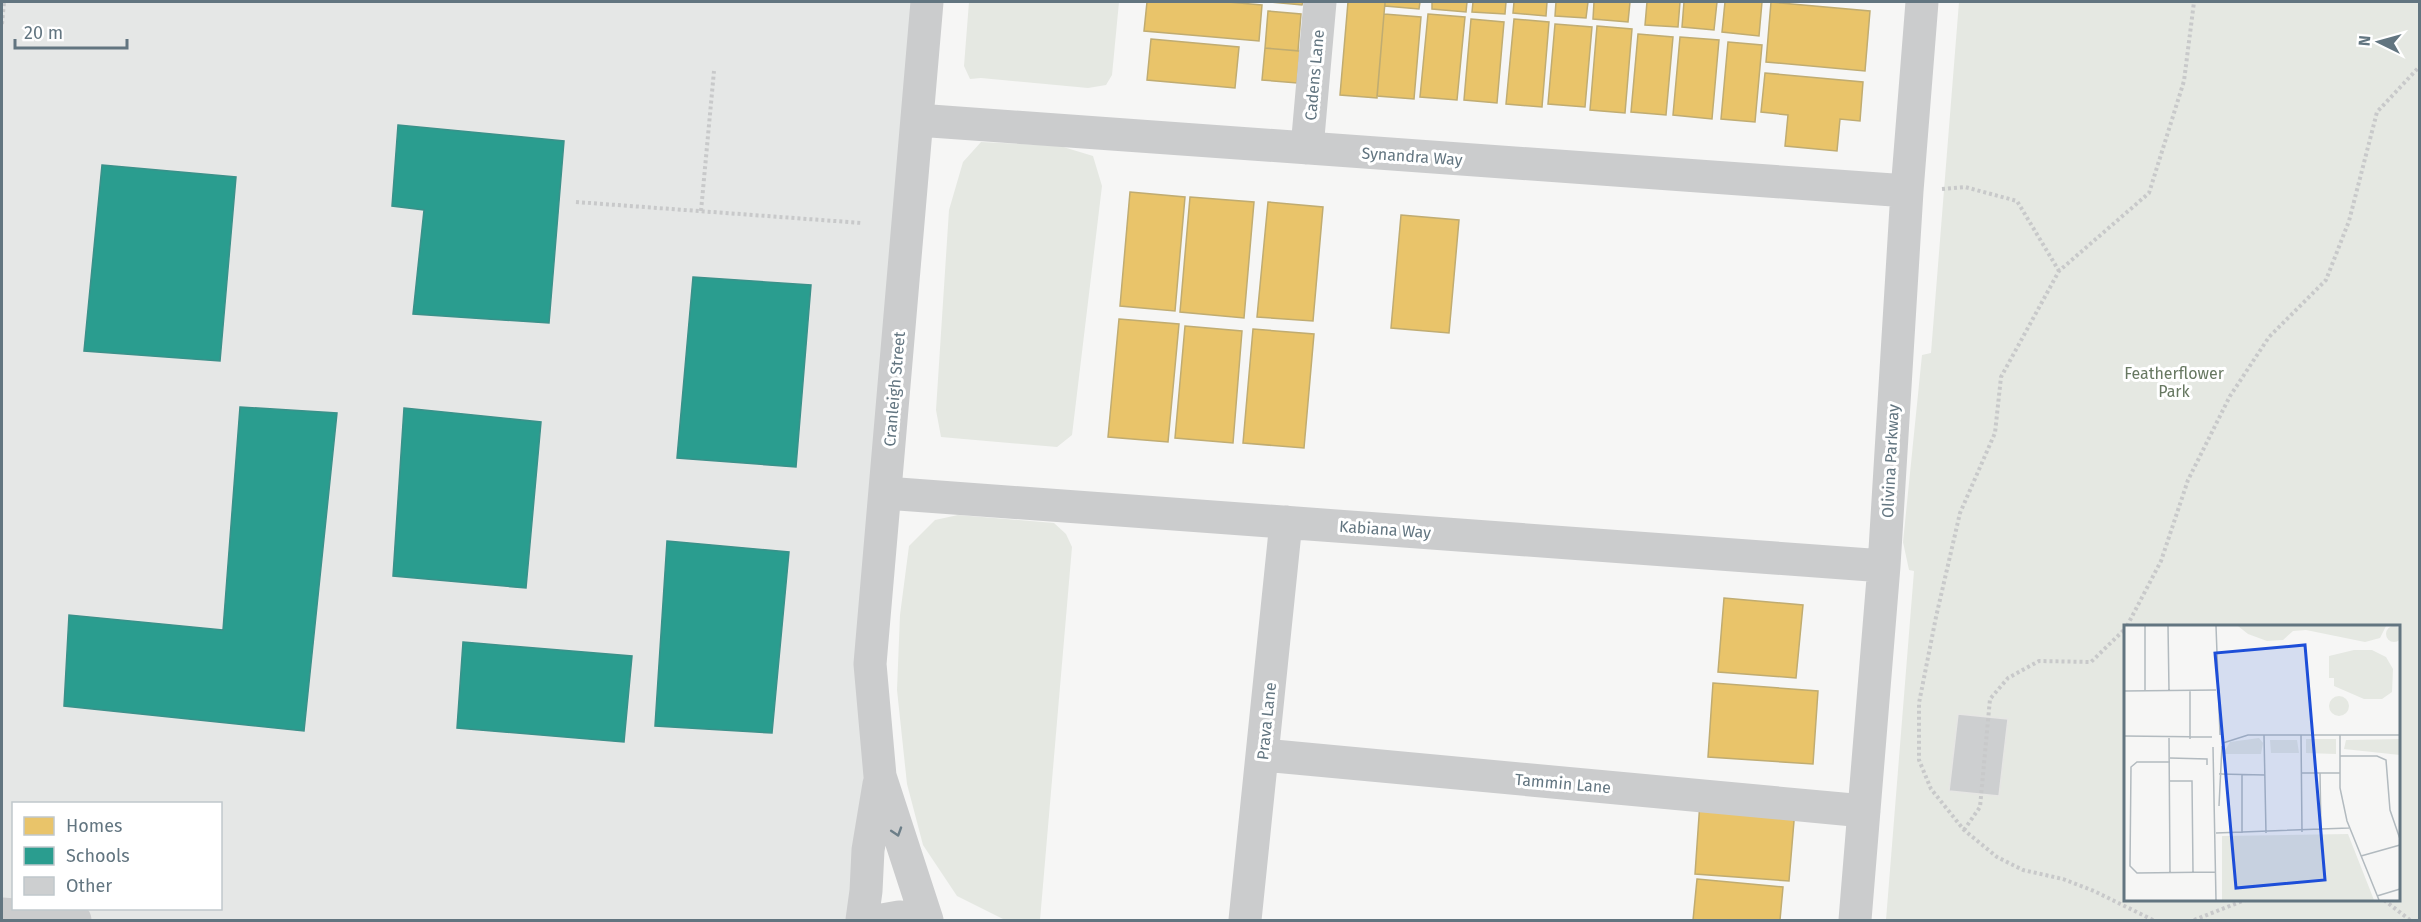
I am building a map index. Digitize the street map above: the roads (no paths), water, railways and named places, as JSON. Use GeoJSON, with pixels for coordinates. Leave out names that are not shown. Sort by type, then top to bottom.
{"type":"FeatureCollection","features":[{"type":"Feature","properties":{"kind":"street","name":"Cranleigh Street"},"geometry":{"type":"LineString","coordinates":[[926,921],[880,776],[870,664],[927,2]]}},
{"type":"Feature","properties":{"kind":"street","name":"Cadens Lane"},"geometry":{"type":"LineString","coordinates":[[1308,148],[1320,2]]}},
{"type":"Feature","properties":{"kind":"street"},"geometry":{"type":"LineString","coordinates":[[1916,2],[1922,2]]}},
{"type":"Feature","properties":{"kind":"street","name":"Olivina Parkway"},"geometry":{"type":"LineString","coordinates":[[1855,921],[1884,566],[1907,191],[1922,2]]}},
{"type":"Feature","properties":{"kind":"street","name":"Synandra Way"},"geometry":{"type":"LineString","coordinates":[[917,120],[1907,191]]}},
{"type":"Feature","properties":{"kind":"street","name":"Kabiana Way"},"geometry":{"type":"LineString","coordinates":[[885,493],[1884,566]]}},
{"type":"Feature","properties":{"kind":"street","name":"Prava Lane"},"geometry":{"type":"LineString","coordinates":[[1245,921],[1286,522]]}},
{"type":"Feature","properties":{"kind":"street","name":"Tammin Lane"},"geometry":{"type":"LineString","coordinates":[[1263,755],[1864,811]]}},
{"type":"Feature","properties":{"kind":"street","name":"Cranleigh Street"},"geometry":{"type":"LineString","coordinates":[[862,921],[868,850],[880,776]]}},
{"type":"Feature","properties":{"kind":"street"},"geometry":{"type":"LineString","coordinates":[[2,914],[75,921]]}},
{"type":"Feature","properties":{"kind":"street"},"geometry":{"type":"LineString","coordinates":[[882,921],[899,917],[926,921]]}},
{"type":"Feature","properties":{"kind":"park label","name":"Featherflower Park"},"geometry":{"type":"Point","coordinates":[2174,382]}}]}
